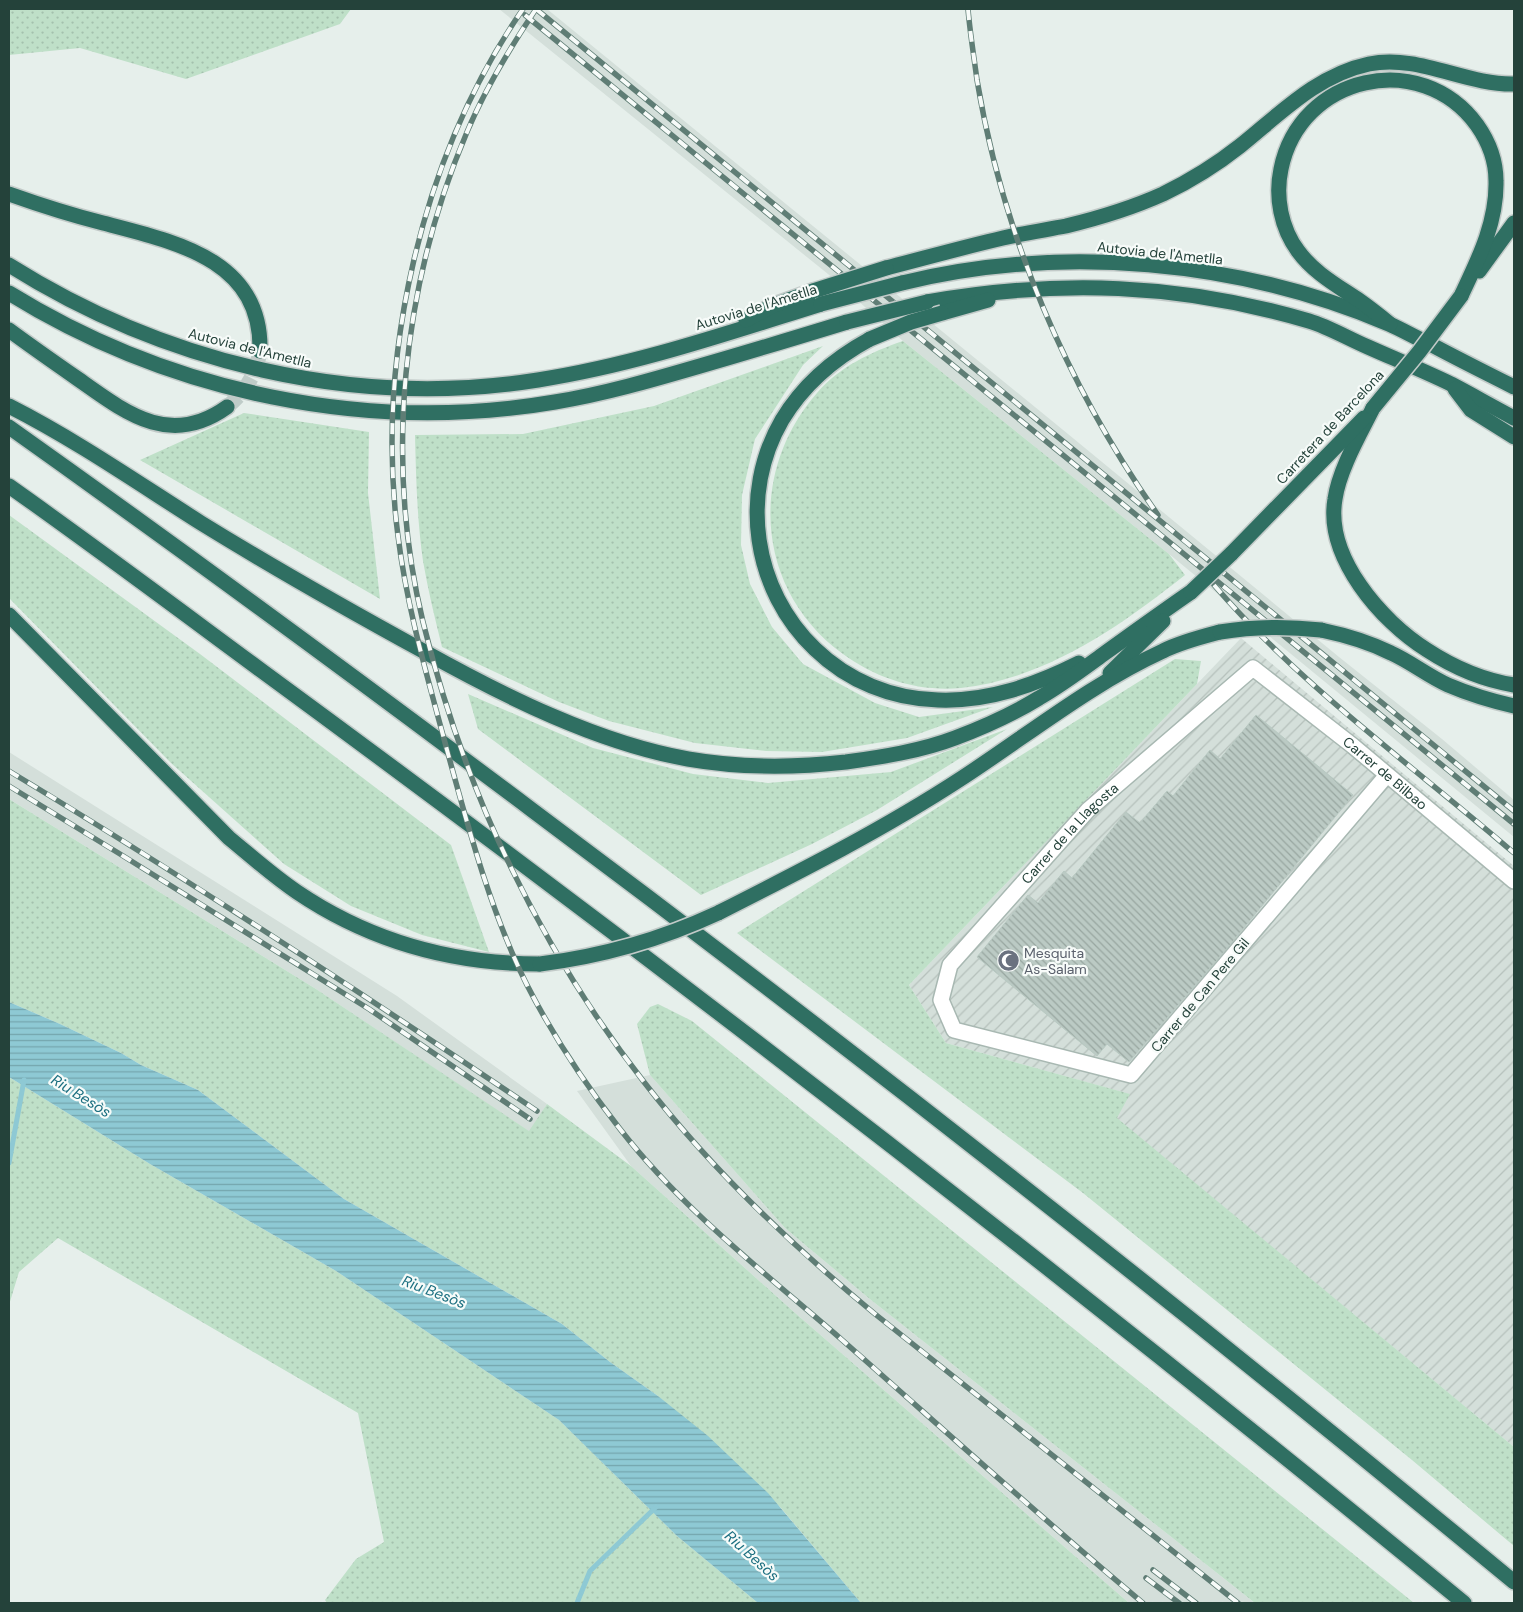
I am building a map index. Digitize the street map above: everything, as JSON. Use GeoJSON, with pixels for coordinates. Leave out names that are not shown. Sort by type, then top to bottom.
{"type":"FeatureCollection","features":[{"type":"Feature","properties":{"kind":"highway"},"geometry":{"type":"LineString","coordinates":[[712,338],[772,306],[813,291],[886,268],[1004,238],[1093,219],[1133,206],[1164,193],[1222,160],[1312,88],[1330,77],[1351,69],[1371,64],[1392,62],[1430,68],[1477,81],[1514,84]]}},
{"type":"Feature","properties":{"kind":"highway"},"geometry":{"type":"LineString","coordinates":[[1390,324],[1362,302],[1321,275],[1308,263],[1297,250],[1288,234],[1282,216],[1279,180],[1283,159],[1291,139],[1302,122],[1315,108],[1329,97],[1344,89],[1361,84],[1394,80],[1427,88],[1444,95],[1460,106],[1472,119],[1489,146],[1494,162],[1496,180],[1492,220],[1486,242],[1461,296]]}},
{"type":"Feature","properties":{"kind":"highway"},"geometry":{"type":"LineString","coordinates":[[9,194],[64,212],[180,244],[214,262],[239,283],[254,307],[261,336],[260,351]]}},
{"type":"Feature","properties":{"kind":"highway","name":"Carretera de Barcelona"},"geometry":{"type":"LineString","coordinates":[[1191,592],[1231,554],[1374,408],[1419,352],[1514,223]]}},
{"type":"Feature","properties":{"kind":"highway","name":"Autovia de l'Ametlla"},"geometry":{"type":"LineString","coordinates":[[9,265],[87,309],[157,339],[218,359],[267,372],[342,384],[421,389],[501,385],[595,369],[666,352],[821,304],[936,275],[1006,266],[1066,262],[1132,264],[1197,270],[1258,282],[1311,297],[1390,324],[1514,388]]}},
{"type":"Feature","properties":{"kind":"highway"},"geometry":{"type":"LineString","coordinates":[[9,294],[57,321],[116,350],[188,376],[220,385],[314,405],[375,412],[445,413],[554,403],[586,397],[679,372],[847,322],[927,302],[971,294],[1074,287],[1119,288],[1192,294],[1226,300],[1311,322],[1451,384],[1514,418]]}},
{"type":"Feature","properties":{"kind":"highway"},"geometry":{"type":"LineString","coordinates":[[1024,289],[912,322],[870,339],[851,350],[813,381],[783,419],[773,438],[766,458],[760,484],[757,523],[762,562],[776,596],[809,644],[838,669],[873,687],[920,699],[954,700],[997,694],[1024,686],[1056,674],[1131,635]]}},
{"type":"Feature","properties":{"kind":"highway"},"geometry":{"type":"LineString","coordinates":[[9,330],[118,407],[146,421],[173,426],[188,425],[215,416],[227,407]]}},
{"type":"Feature","properties":{"kind":"highway"},"geometry":{"type":"LineString","coordinates":[[1451,384],[1471,410],[1514,438]]}},
{"type":"Feature","properties":{"kind":"highway"},"geometry":{"type":"LineString","coordinates":[[9,406],[45,425],[205,525],[293,577],[463,673],[600,736],[686,758],[741,765],[795,766],[868,759],[951,739],[979,728],[1037,700],[1191,592]]}},
{"type":"Feature","properties":{"kind":"highway"},"geometry":{"type":"LineString","coordinates":[[1374,408],[1339,483],[1335,499],[1335,529],[1338,544],[1348,566],[1376,606],[1409,638],[1468,672],[1514,685]]}},
{"type":"Feature","properties":{"kind":"highway"},"geometry":{"type":"LineString","coordinates":[[9,427],[136,517],[406,715],[803,1014],[1230,1350],[1514,1582]]}},
{"type":"Feature","properties":{"kind":"highway"},"geometry":{"type":"LineString","coordinates":[[9,486],[441,803],[736,1025],[1102,1310],[1464,1603]]}},
{"type":"Feature","properties":{"kind":"highway"},"geometry":{"type":"LineString","coordinates":[[1089,693],[1191,592]]}},
{"type":"Feature","properties":{"kind":"highway"},"geometry":{"type":"LineString","coordinates":[[9,615],[229,838],[297,892],[351,924],[382,937],[445,956],[508,964],[540,964],[574,960],[616,951],[658,938],[718,913],[895,821],[963,778],[1089,693],[1140,662],[1183,642],[1220,632],[1265,626],[1321,630],[1341,635],[1376,646],[1446,684],[1490,700],[1514,706]]}},
{"type":"Feature","properties":{"kind":"street","name":"Carrer de Bilbao"},"geometry":{"type":"LineString","coordinates":[[1253,668],[1353,746],[1514,881]]}},
{"type":"Feature","properties":{"kind":"street","name":"Carrer de la Llagosta"},"geometry":{"type":"LineString","coordinates":[[954,1030],[941,1000],[950,965],[1088,810],[1253,668]]}},
{"type":"Feature","properties":{"kind":"street","name":"Carrer de Can Pere Gil"},"geometry":{"type":"LineString","coordinates":[[954,1030],[1131,1075],[1387,774]]}},
{"type":"Feature","properties":{"kind":"shaded area"},"geometry":{"type":"Polygon","coordinates":[[[499,9],[547,9],[1339,657],[1442,739],[1514,800],[1514,837],[1169,554],[903,341],[828,274],[499,9]]]}},
{"type":"Feature","properties":{"kind":"shaded area"},"geometry":{"type":"Polygon","coordinates":[[[1241,638],[1514,866],[1514,1447],[1116,1118],[1129,1094],[946,1043],[909,985],[1241,638]]]}},
{"type":"Feature","properties":{"kind":"shaded area"},"geometry":{"type":"Polygon","coordinates":[[[9,752],[397,996],[547,1104],[530,1132],[316,989],[9,799],[9,752]]]}},
{"type":"Feature","properties":{"kind":"shaded area"},"geometry":{"type":"Polygon","coordinates":[[[650,1075],[785,1228],[871,1300],[1255,1603],[1129,1603],[794,1312],[631,1166],[577,1091],[650,1075]]]}},
{"type":"Feature","properties":{"kind":"green space"},"geometry":{"type":"Polygon","coordinates":[[[9,9],[351,9],[340,24],[186,79],[80,48],[9,55],[9,9]]]}},
{"type":"Feature","properties":{"kind":"green space"},"geometry":{"type":"Polygon","coordinates":[[[903,341],[1169,554],[1185,575],[1135,613],[1080,647],[1052,662],[992,683],[945,689],[914,686],[884,677],[843,654],[814,628],[792,598],[778,565],[771,530],[772,494],[779,459],[794,425],[817,393],[835,375],[856,361],[903,341]]]}},
{"type":"Feature","properties":{"kind":"green space"},"geometry":{"type":"Polygon","coordinates":[[[823,346],[803,365],[755,439],[742,495],[741,545],[750,584],[772,627],[803,664],[875,703],[919,717],[993,707],[907,738],[822,752],[766,751],[695,743],[609,721],[559,702],[442,647],[423,561],[417,498],[415,435],[523,434],[654,406],[823,346]]]}},
{"type":"Feature","properties":{"kind":"green space"},"geometry":{"type":"Polygon","coordinates":[[[244,413],[369,432],[368,493],[380,599],[140,460],[244,413]]]}},
{"type":"Feature","properties":{"kind":"green space"},"geometry":{"type":"Polygon","coordinates":[[[9,515],[200,654],[451,845],[489,952],[422,935],[351,906],[284,864],[171,763],[9,598],[9,515]]]}},
{"type":"Feature","properties":{"kind":"green space"},"geometry":{"type":"Polygon","coordinates":[[[1175,659],[1201,661],[1197,684],[909,985],[946,1043],[1130,1094],[1117,1118],[1514,1447],[1514,1546],[1412,1460],[1083,1193],[737,933],[1175,659]]]}},
{"type":"Feature","properties":{"kind":"green space"},"geometry":{"type":"Polygon","coordinates":[[[468,694],[593,748],[693,774],[768,783],[891,772],[1007,729],[877,810],[812,844],[701,895],[478,729],[468,694]]]}},
{"type":"Feature","properties":{"kind":"green space"},"geometry":{"type":"Polygon","coordinates":[[[9,799],[316,989],[529,1131],[547,1104],[631,1166],[794,1312],[1129,1603],[861,1603],[781,1508],[658,1396],[610,1362],[562,1324],[344,1199],[198,1090],[141,1065],[121,1053],[60,1024],[9,1002],[9,799]]]}},
{"type":"Feature","properties":{"kind":"green space"},"geometry":{"type":"Polygon","coordinates":[[[658,1004],[692,1021],[1414,1603],[1255,1603],[871,1300],[785,1228],[650,1075],[637,1024],[650,1007],[658,1004]]]}},
{"type":"Feature","properties":{"kind":"green space"},"geometry":{"type":"Polygon","coordinates":[[[9,1077],[150,1164],[336,1271],[559,1420],[677,1536],[758,1603],[327,1603],[325,1600],[356,1559],[384,1542],[358,1413],[58,1238],[19,1272],[9,1305],[9,1077]]]}},
{"type":"Feature","properties":{"kind":"water","name":"Riu Besòs"},"geometry":{"type":"Polygon","coordinates":[[[9,1002],[60,1024],[121,1053],[141,1065],[198,1090],[344,1199],[562,1324],[708,1436],[768,1493],[861,1603],[758,1603],[677,1536],[559,1420],[336,1271],[150,1164],[9,1077],[9,1002]]]}},
{"type":"Feature","properties":{"kind":"building"},"geometry":{"type":"Polygon","coordinates":[[[1256,715],[1353,795],[1229,946],[1129,1062],[1107,1044],[1097,1056],[977,957],[1028,895],[1038,903],[1064,871],[1072,878],[1126,812],[1140,823],[1167,791],[1173,796],[1210,750],[1220,759],[1256,715]]]}},
{"type":"Feature","properties":{"kind":"waterway"},"geometry":{"type":"LineString","coordinates":[[9,1163],[24,1080]]}},
{"type":"Feature","properties":{"kind":"waterway"},"geometry":{"type":"LineString","coordinates":[[577,1603],[590,1571],[656,1507]]}},
{"type":"Feature","properties":{"kind":"tunnel"},"geometry":{"type":"LineString","coordinates":[[227,407],[249,382],[256,368],[260,351]]}},
{"type":"Feature","properties":{"kind":"railway"},"geometry":{"type":"LineString","coordinates":[[523,9],[487,67],[457,128],[433,194],[414,261],[401,330],[393,400],[393,469],[398,536],[412,617],[463,809],[502,929],[527,985],[570,1059],[620,1129],[670,1186],[754,1265],[1143,1603]]}},
{"type":"Feature","properties":{"kind":"railway"},"geometry":{"type":"LineString","coordinates":[[536,9],[490,84],[467,132],[445,190],[427,250],[414,312],[406,374],[403,436],[404,499],[411,561],[423,622],[436,671],[459,742],[486,813],[537,918],[598,1019],[644,1082],[696,1145],[724,1175],[782,1233],[843,1288],[1238,1603]]}},
{"type":"Feature","properties":{"kind":"railway"},"geometry":{"type":"LineString","coordinates":[[536,9],[1514,811]]}},
{"type":"Feature","properties":{"kind":"railway"},"geometry":{"type":"LineString","coordinates":[[968,9],[977,80],[1003,196],[1043,308],[1095,415],[1125,466],[1158,515]]}},
{"type":"Feature","properties":{"kind":"railway"},"geometry":{"type":"LineString","coordinates":[[525,15],[1514,824]]}},
{"type":"Feature","properties":{"kind":"railway"},"geometry":{"type":"LineString","coordinates":[[1214,585],[1284,658],[1359,724],[1514,853]]}},
{"type":"Feature","properties":{"kind":"railway"},"geometry":{"type":"LineString","coordinates":[[9,771],[143,853],[537,1111]]}},
{"type":"Feature","properties":{"kind":"railway"},"geometry":{"type":"LineString","coordinates":[[9,786],[369,1009],[530,1119]]}},
{"type":"Feature","properties":{"kind":"railway"},"geometry":{"type":"LineString","coordinates":[[1153,1570],[1196,1603]]}},
{"type":"Feature","properties":{"kind":"railway"},"geometry":{"type":"LineString","coordinates":[[1146,1578],[1179,1603]]}},
{"type":"Feature","properties":{"kind":"place","name":"Mesquita As-Salam"},"geometry":{"type":"Point","coordinates":[1008,961]}}]}
